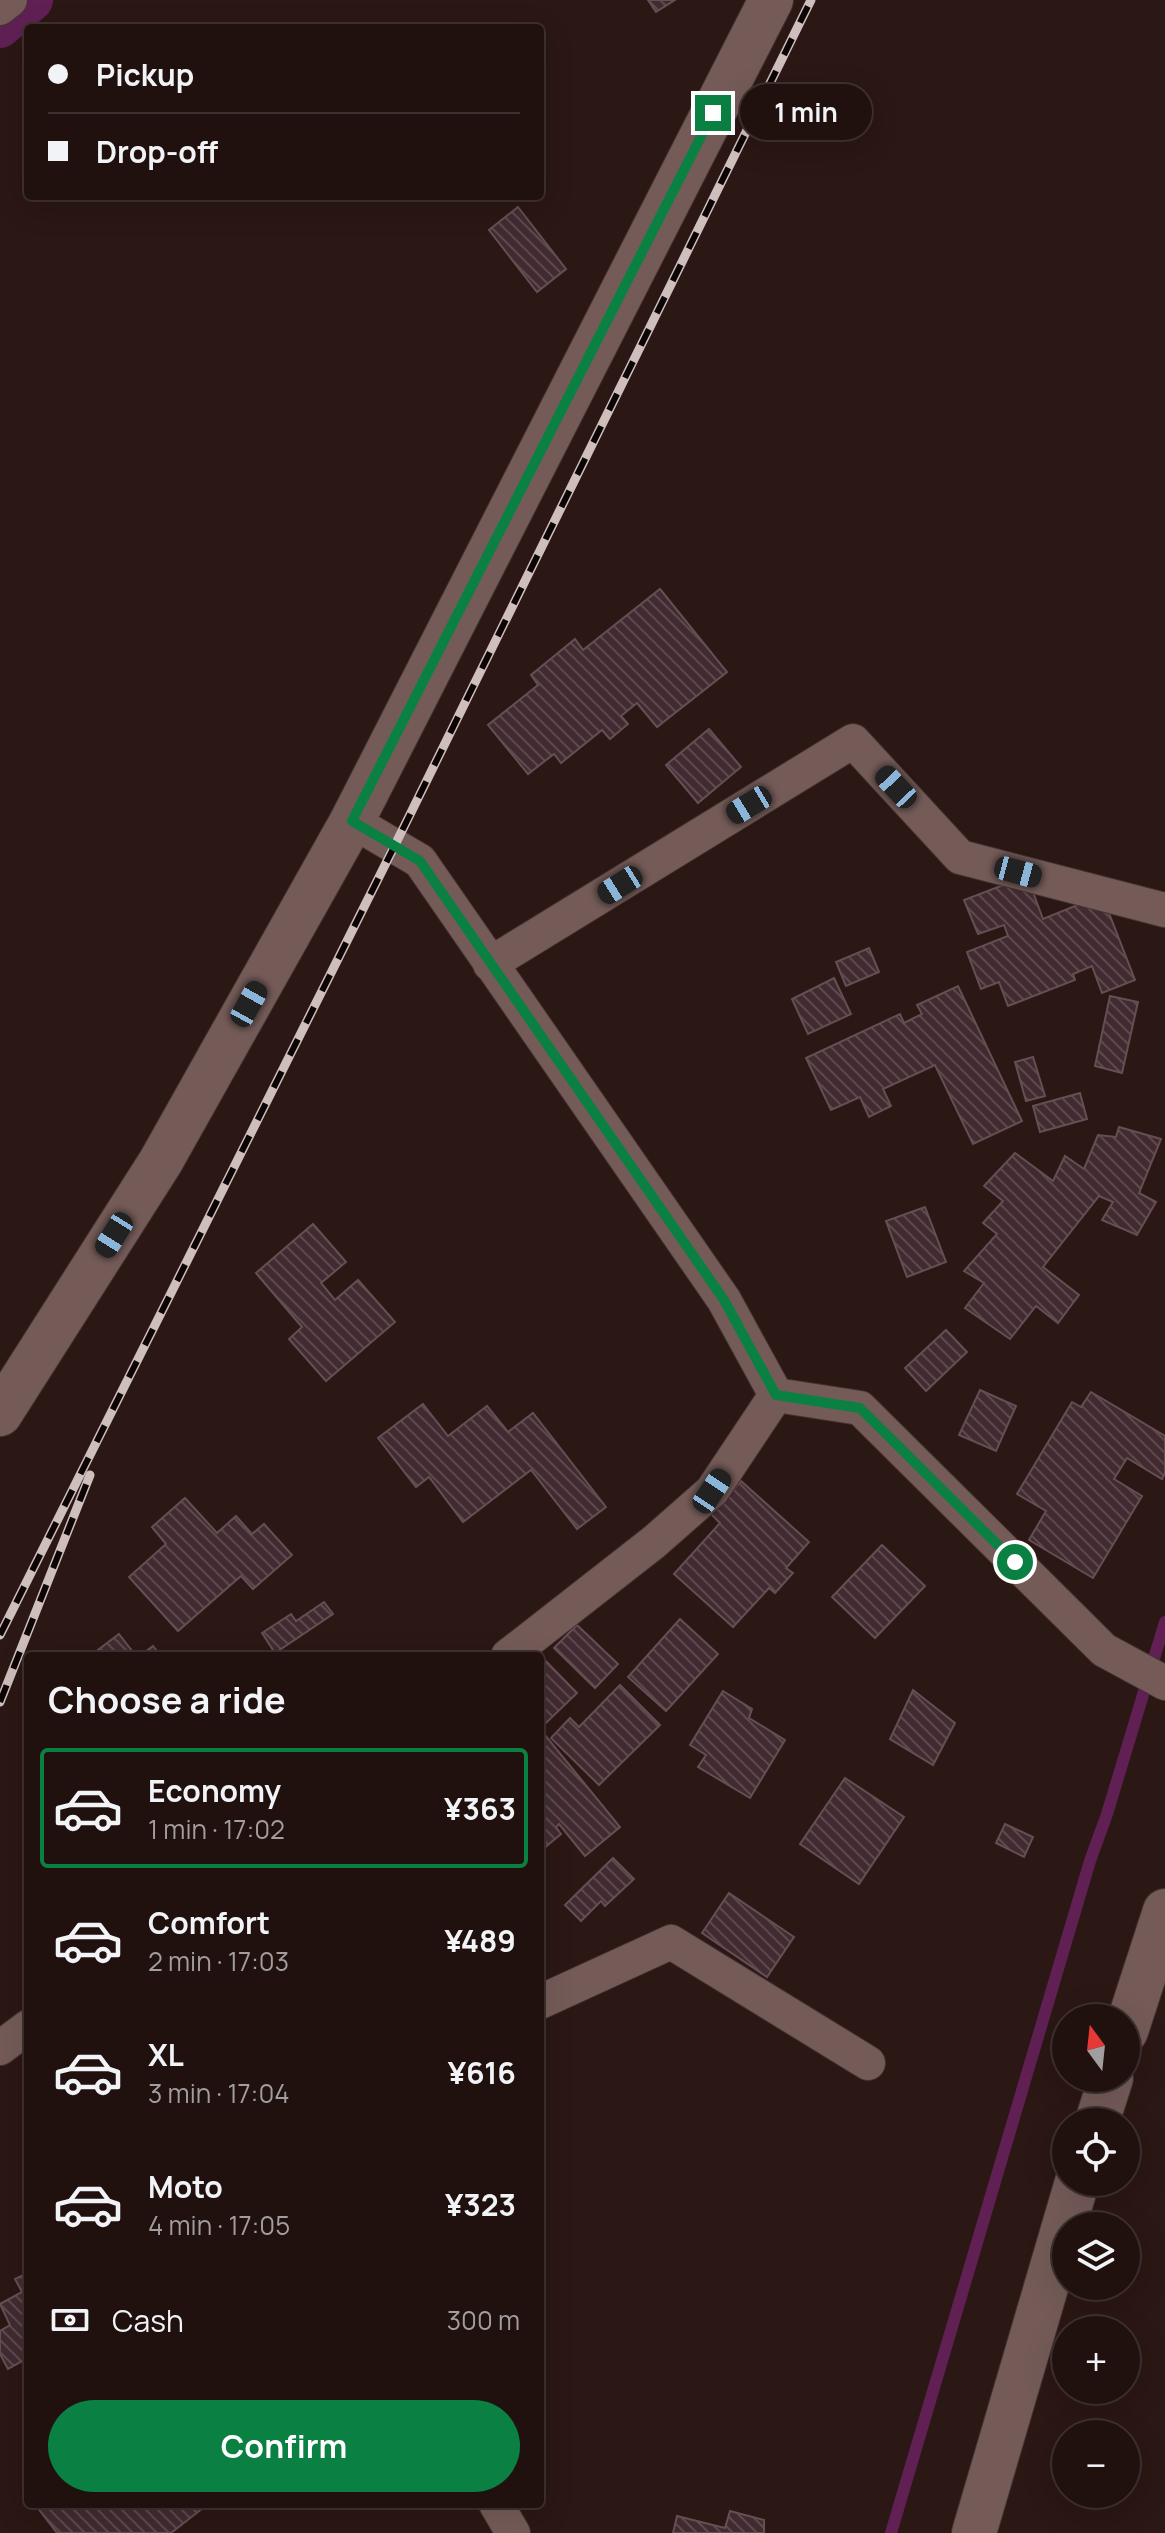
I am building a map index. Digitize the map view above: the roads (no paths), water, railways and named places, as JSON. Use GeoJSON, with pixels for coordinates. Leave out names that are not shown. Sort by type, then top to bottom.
{"type":"FeatureCollection","features":[{"type":"Feature","properties":{"kind":"street"},"geometry":{"type":"LineString","coordinates":[[0,8],[10,0]]}},
{"type":"Feature","properties":{"kind":"street"},"geometry":{"type":"LineString","coordinates":[[0,1414],[161,1161],[352,821],[771,0]]}},
{"type":"Feature","properties":{"kind":"street"},"geometry":{"type":"LineString","coordinates":[[490,964],[853,741],[960,857],[1165,910]]}},
{"type":"Feature","properties":{"kind":"street"},"geometry":{"type":"LineString","coordinates":[[352,821],[420,861],[724,1300],[776,1395]]}},
{"type":"Feature","properties":{"kind":"street"},"geometry":{"type":"LineString","coordinates":[[513,1652],[654,1542],[712,1491],[776,1395]]}},
{"type":"Feature","properties":{"kind":"street"},"geometry":{"type":"LineString","coordinates":[[776,1395],[860,1408],[1104,1650],[1165,1683]]}},
{"type":"Feature","properties":{"kind":"street"},"geometry":{"type":"LineString","coordinates":[[1135,2004],[1165,1911]]}},
{"type":"Feature","properties":{"kind":"street"},"geometry":{"type":"LineString","coordinates":[[544,2000],[671,1942],[868,2063]]}},
{"type":"Feature","properties":{"kind":"street"},"geometry":{"type":"LineString","coordinates":[[0,2048],[24,2030]]}},
{"type":"Feature","properties":{"kind":"street"},"geometry":{"type":"LineString","coordinates":[[974,2533],[1073,2196]]}},
{"type":"Feature","properties":{"kind":"street"},"geometry":{"type":"LineString","coordinates":[[498,2508],[513,2533]]}},
{"type":"Feature","properties":{"kind":"waterway"},"geometry":{"type":"LineString","coordinates":[[0,27],[32,0]]}},
{"type":"Feature","properties":{"kind":"waterway"},"geometry":{"type":"LineString","coordinates":[[891,2533],[1090,1861],[1165,1622]]}},
{"type":"Feature","properties":{"kind":"railway"},"geometry":{"type":"LineString","coordinates":[[0,1635],[395,845],[811,0]]}},
{"type":"Feature","properties":{"kind":"railway"},"geometry":{"type":"LineString","coordinates":[[0,1702],[90,1475]]}}]}
